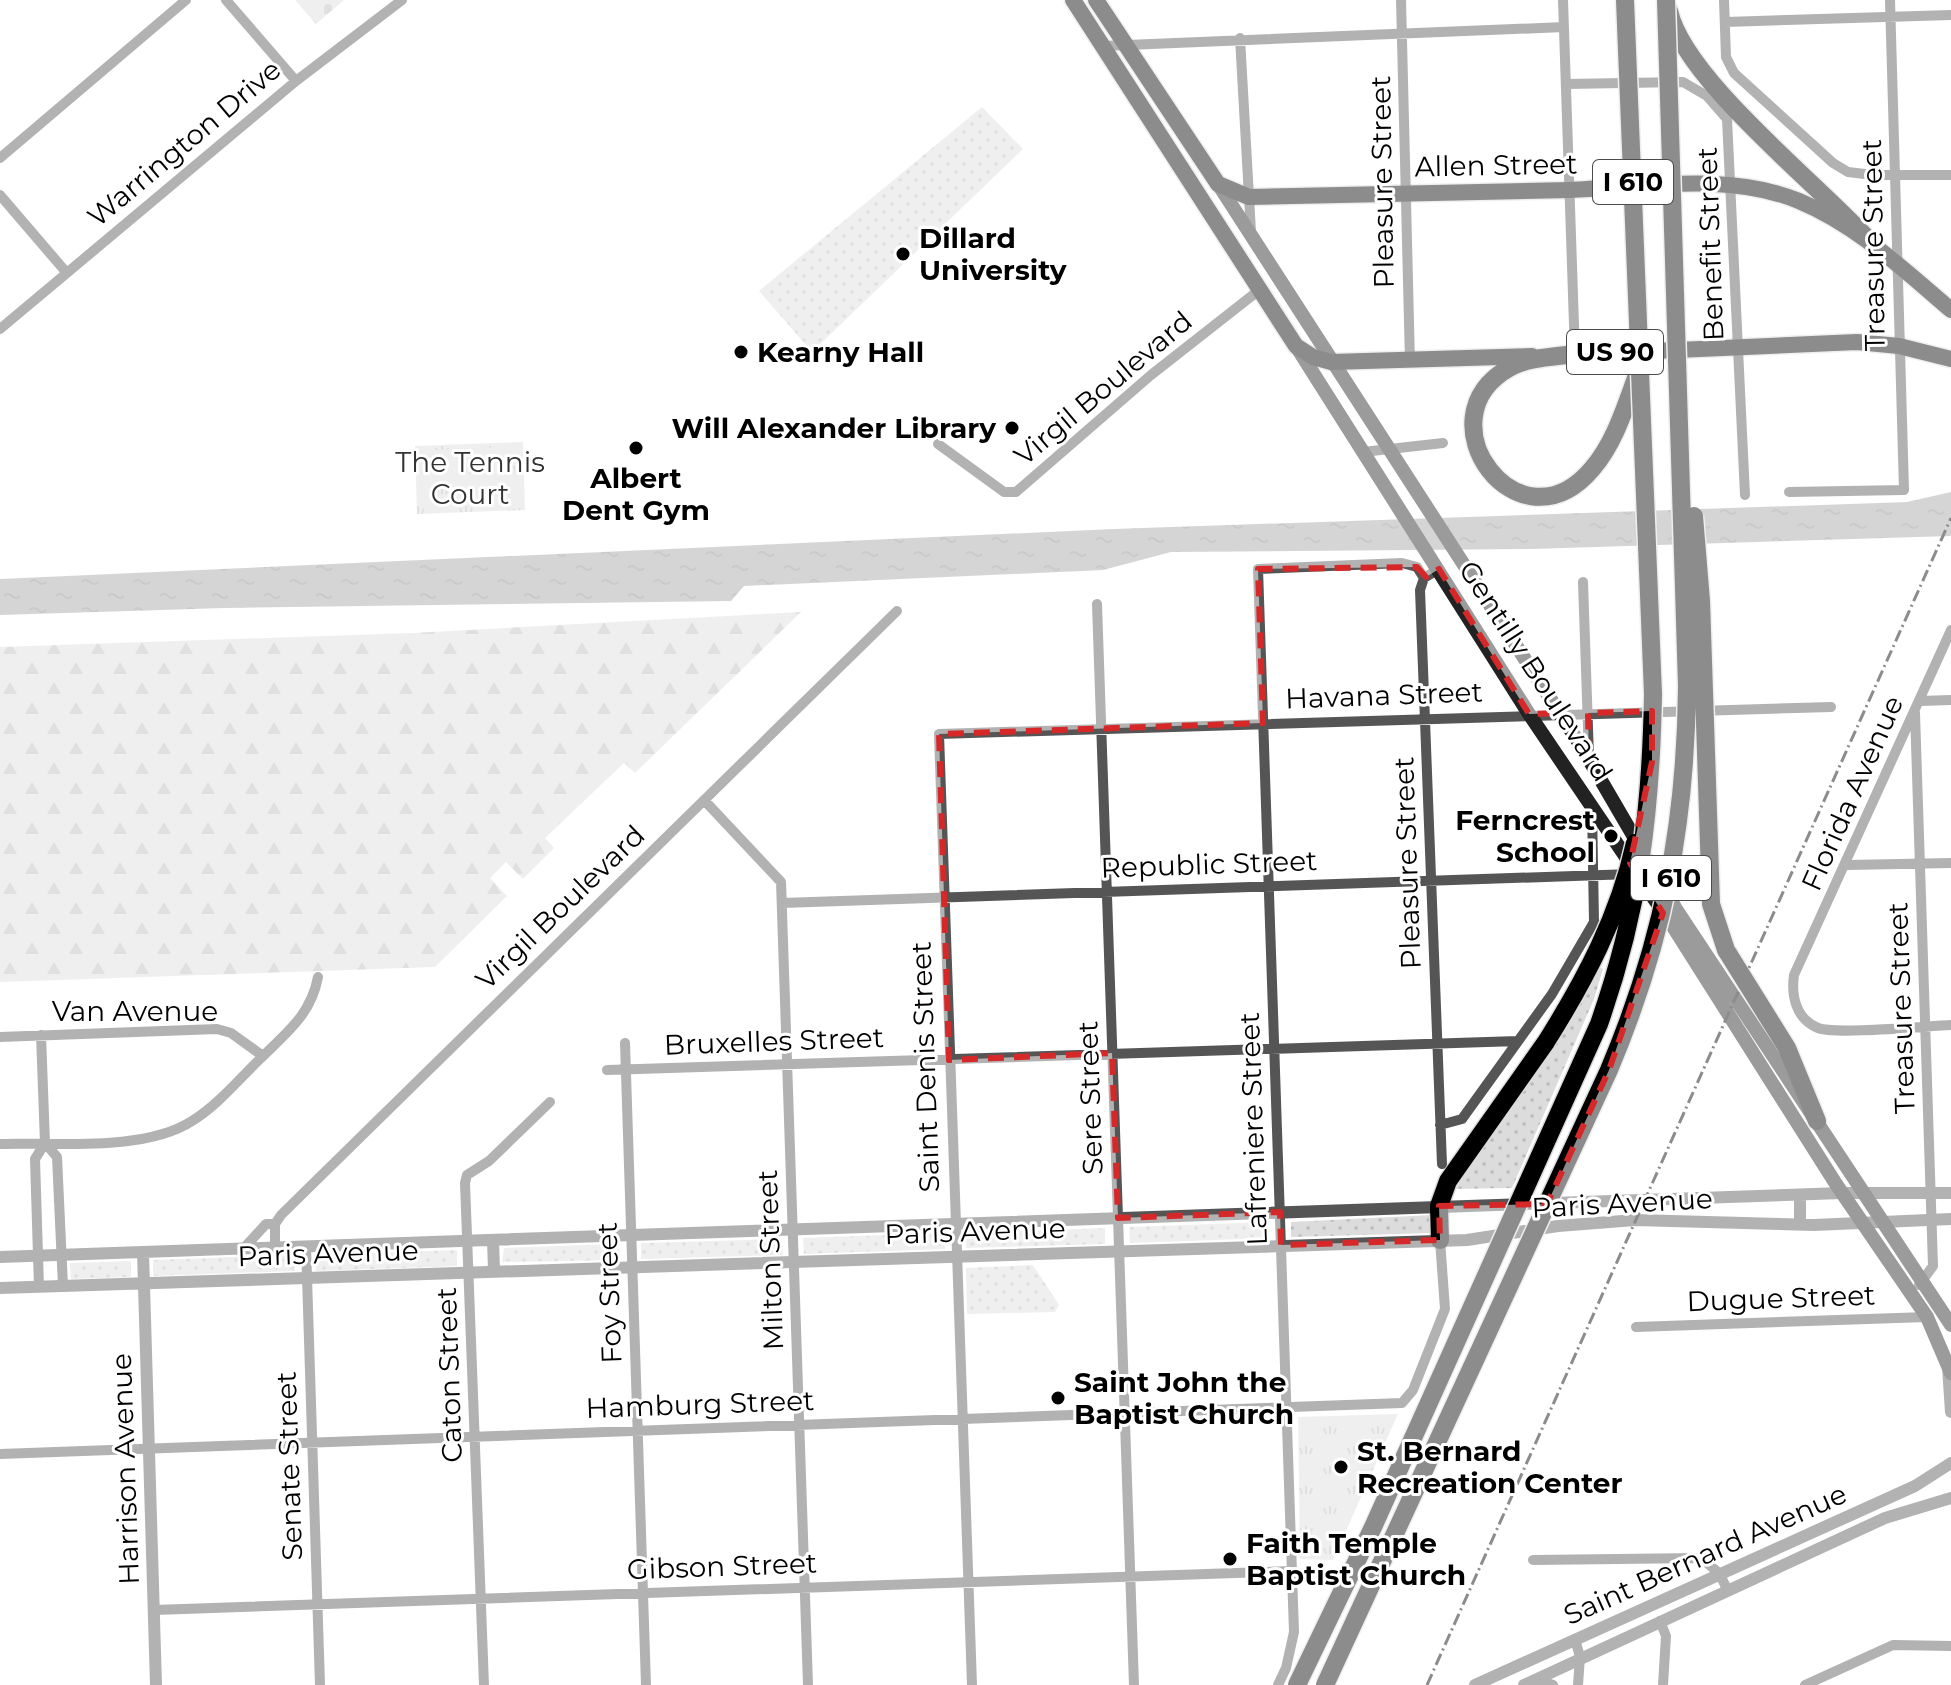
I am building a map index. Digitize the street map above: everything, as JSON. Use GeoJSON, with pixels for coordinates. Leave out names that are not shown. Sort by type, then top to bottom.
{"type":"FeatureCollection","features":[{"type":"Feature","properties":{"kind":"highway","name":"I 610"},"geometry":{"type":"LineString","coordinates":[[1297,1685],[1374,1525],[1599,1024],[1621,958],[1639,884],[1652,762],[1642,364],[1625,0]]}},
{"type":"Feature","properties":{"kind":"highway","name":"I 610"},"geometry":{"type":"LineString","coordinates":[[1325,1685],[1609,1070],[1649,969],[1674,863],[1687,749],[1667,0]]}},
{"type":"Feature","properties":{"kind":"highway"},"geometry":{"type":"LineString","coordinates":[[1667,0],[1672,25],[1687,53],[1878,250]]}},
{"type":"Feature","properties":{"kind":"highway"},"geometry":{"type":"LineString","coordinates":[[1575,354],[1526,361],[1509,368],[1484,391],[1474,420],[1475,441],[1486,469],[1499,482],[1522,495],[1546,496],[1560,492],[1589,473],[1613,436],[1642,364]]}},
{"type":"Feature","properties":{"kind":"highway"},"geometry":{"type":"LineString","coordinates":[[1680,440],[1689,457],[1701,601],[1711,904],[1726,950],[1787,1048],[1817,1121]]}},
{"type":"Feature","properties":{"kind":"highway"},"geometry":{"type":"LineString","coordinates":[[1440,1240],[1439,1206],[1453,1173],[1546,1042],[1592,966],[1611,923],[1633,852],[1652,762]]}},
{"type":"Feature","properties":{"kind":"main road","name":"Gentilly Boulevard"},"geometry":{"type":"LineString","coordinates":[[1073,0],[1529,714],[1637,873],[1862,1224],[1927,1317],[1949,1366]]}},
{"type":"Feature","properties":{"kind":"main road","name":"Gentilly Boulevard"},"geometry":{"type":"LineString","coordinates":[[1096,0],[1251,234],[1481,596],[1589,759],[1676,909],[1805,1109],[1817,1121],[1925,1281],[1951,1325]]}},
{"type":"Feature","properties":{"kind":"main road","name":"Allen Street"},"geometry":{"type":"LineString","coordinates":[[1218,184],[1249,197],[1732,185],[1800,202],[1862,238],[1951,310]]}},
{"type":"Feature","properties":{"kind":"main road","name":"US 90"},"geometry":{"type":"LineString","coordinates":[[1296,346],[1313,357],[1331,362],[1410,362],[1857,342],[1899,346],[1951,359]]}},
{"type":"Feature","properties":{"kind":"street"},"geometry":{"type":"LineString","coordinates":[[0,158],[186,0]]}},
{"type":"Feature","properties":{"kind":"street"},"geometry":{"type":"LineString","coordinates":[[226,0],[296,81]]}},
{"type":"Feature","properties":{"kind":"street","name":"Warrington Drive"},"geometry":{"type":"LineString","coordinates":[[0,329],[296,81],[402,0]]}},
{"type":"Feature","properties":{"kind":"street","name":"Pleasure Street"},"geometry":{"type":"LineString","coordinates":[[1401,0],[1410,362]]}},
{"type":"Feature","properties":{"kind":"street"},"geometry":{"type":"LineString","coordinates":[[1563,0],[1575,354]]}},
{"type":"Feature","properties":{"kind":"street"},"geometry":{"type":"LineString","coordinates":[[1724,0],[1726,57],[1739,81],[1833,163],[1862,175],[1951,175]]}},
{"type":"Feature","properties":{"kind":"street","name":"Treasure Street"},"geometry":{"type":"LineString","coordinates":[[1789,492],[1904,490],[1890,0]]}},
{"type":"Feature","properties":{"kind":"street"},"geometry":{"type":"LineString","coordinates":[[1725,22],[1951,15]]}},
{"type":"Feature","properties":{"kind":"street"},"geometry":{"type":"LineString","coordinates":[[1103,46],[1402,31],[1564,27]]}},
{"type":"Feature","properties":{"kind":"street"},"geometry":{"type":"LineString","coordinates":[[1240,38],[1251,234]]}},
{"type":"Feature","properties":{"kind":"street","name":"Benefit Street"},"geometry":{"type":"LineString","coordinates":[[1566,84],[1683,82],[1694,86],[1727,119],[1745,495]]}},
{"type":"Feature","properties":{"kind":"street"},"geometry":{"type":"LineString","coordinates":[[0,195],[66,272]]}},
{"type":"Feature","properties":{"kind":"street","name":"Virgil Boulevard"},"geometry":{"type":"LineString","coordinates":[[938,444],[1004,492],[1016,492],[1151,375],[1258,291]]}},
{"type":"Feature","properties":{"kind":"street"},"geometry":{"type":"LineString","coordinates":[[1363,452],[1443,443]]}},
{"type":"Feature","properties":{"kind":"street","name":"Lafreniere Street"},"geometry":{"type":"LineString","coordinates":[[1278,1685],[1292,1648],[1292,1571],[1258,569],[1402,563],[1417,567],[1424,578]]}},
{"type":"Feature","properties":{"kind":"street"},"geometry":{"type":"LineString","coordinates":[[1424,578],[1437,566]]}},
{"type":"Feature","properties":{"kind":"street","name":"Pleasure Street"},"geometry":{"type":"LineString","coordinates":[[1424,578],[1420,590],[1442,1164]]}},
{"type":"Feature","properties":{"kind":"street"},"geometry":{"type":"LineString","coordinates":[[1583,582],[1589,759]]}},
{"type":"Feature","properties":{"kind":"street","name":"Sere Street"},"geometry":{"type":"LineString","coordinates":[[1097,604],[1134,1685]]}},
{"type":"Feature","properties":{"kind":"street","name":"Virgil Boulevard"},"geometry":{"type":"LineString","coordinates":[[244,1248],[266,1224],[275,1224],[897,611]]}},
{"type":"Feature","properties":{"kind":"street","name":"Florida Avenue"},"geometry":{"type":"LineString","coordinates":[[1926,1026],[1834,1030],[1815,1027],[1802,1015],[1793,999],[1794,975],[1847,865],[1951,630]]}},
{"type":"Feature","properties":{"kind":"street"},"geometry":{"type":"LineString","coordinates":[[1920,701],[1951,700]]}},
{"type":"Feature","properties":{"kind":"street","name":"Havana Street"},"geometry":{"type":"LineString","coordinates":[[939,734],[1831,707]]}},
{"type":"Feature","properties":{"kind":"street","name":"Treasure Street"},"geometry":{"type":"LineString","coordinates":[[1915,713],[1932,1193],[1933,1266],[1925,1281]]}},
{"type":"Feature","properties":{"kind":"street","name":"Saint Denis Street"},"geometry":{"type":"LineString","coordinates":[[939,734],[972,1685]]}},
{"type":"Feature","properties":{"kind":"street","name":"Milton Street"},"geometry":{"type":"LineString","coordinates":[[704,800],[781,882],[808,1685]]}},
{"type":"Feature","properties":{"kind":"street"},"geometry":{"type":"LineString","coordinates":[[1440,1125],[1462,1119],[1574,962],[1594,922],[1592,806]]}},
{"type":"Feature","properties":{"kind":"street"},"geometry":{"type":"LineString","coordinates":[[1847,865],[1951,863]]}},
{"type":"Feature","properties":{"kind":"street","name":"Republic Street"},"geometry":{"type":"LineString","coordinates":[[782,903],[1637,873]]}},
{"type":"Feature","properties":{"kind":"street"},"geometry":{"type":"LineString","coordinates":[[0,1144],[129,1140],[169,1132],[191,1122],[213,1105],[304,1015],[315,994],[318,977]]}},
{"type":"Feature","properties":{"kind":"street"},"geometry":{"type":"LineString","coordinates":[[1926,1026],[1951,1025]]}},
{"type":"Feature","properties":{"kind":"street","name":"Van Avenue"},"geometry":{"type":"LineString","coordinates":[[0,1037],[217,1029],[242,1040],[263,1056]]}},
{"type":"Feature","properties":{"kind":"street"},"geometry":{"type":"LineString","coordinates":[[39,1287],[35,1159],[45,1143],[41,1035]]}},
{"type":"Feature","properties":{"kind":"street","name":"Bruxelles Street"},"geometry":{"type":"LineString","coordinates":[[607,1070],[1518,1041]]}},
{"type":"Feature","properties":{"kind":"street","name":"Foy Street"},"geometry":{"type":"LineString","coordinates":[[625,1043],[646,1685]]}},
{"type":"Feature","properties":{"kind":"street","name":"Caton Street"},"geometry":{"type":"LineString","coordinates":[[484,1685],[467,1175],[489,1161],[550,1102]]}},
{"type":"Feature","properties":{"kind":"street"},"geometry":{"type":"LineString","coordinates":[[45,1143],[57,1157],[63,1286]]}},
{"type":"Feature","properties":{"kind":"street","name":"Paris Avenue"},"geometry":{"type":"LineString","coordinates":[[0,1257],[1864,1192],[1951,1193]]}},
{"type":"Feature","properties":{"kind":"street"},"geometry":{"type":"LineString","coordinates":[[1800,1195],[1800,1224]]}},
{"type":"Feature","properties":{"kind":"street"},"geometry":{"type":"LineString","coordinates":[[1761,1223],[1762,1196]]}},
{"type":"Feature","properties":{"kind":"street","name":"Paris Avenue"},"geometry":{"type":"LineString","coordinates":[[0,1288],[1493,1238],[1558,1226],[1635,1220],[1862,1224],[1951,1219]]}},
{"type":"Feature","properties":{"kind":"street"},"geometry":{"type":"LineString","coordinates":[[275,1224],[275,1247]]}},
{"type":"Feature","properties":{"kind":"street"},"geometry":{"type":"LineString","coordinates":[[493,1240],[494,1271]]}},
{"type":"Feature","properties":{"kind":"street","name":"Hamburg Street"},"geometry":{"type":"LineString","coordinates":[[0,1454],[1402,1403],[1413,1390],[1445,1309],[1440,1240]]}},
{"type":"Feature","properties":{"kind":"street","name":"Senate Street"},"geometry":{"type":"LineString","coordinates":[[306,1246],[320,1685]]}},
{"type":"Feature","properties":{"kind":"street","name":"Harrison Avenue"},"geometry":{"type":"LineString","coordinates":[[143,1252],[156,1685]]}},
{"type":"Feature","properties":{"kind":"street"},"geometry":{"type":"LineString","coordinates":[[1910,1292],[1925,1281]]}},
{"type":"Feature","properties":{"kind":"street","name":"Dugue Street"},"geometry":{"type":"LineString","coordinates":[[1636,1327],[1927,1317]]}},
{"type":"Feature","properties":{"kind":"street"},"geometry":{"type":"LineString","coordinates":[[1949,1366],[1951,1412]]}},
{"type":"Feature","properties":{"kind":"street","name":"Saint Bernard Avenue"},"geometry":{"type":"LineString","coordinates":[[1475,1685],[1915,1486],[1951,1463]]}},
{"type":"Feature","properties":{"kind":"street","name":"Saint Bernard Avenue"},"geometry":{"type":"LineString","coordinates":[[1530,1682],[1885,1518],[1951,1498]]}},
{"type":"Feature","properties":{"kind":"street"},"geometry":{"type":"LineString","coordinates":[[1533,1560],[1694,1557],[1707,1561],[1719,1573],[1728,1591]]}},
{"type":"Feature","properties":{"kind":"street","name":"Gibson Street"},"geometry":{"type":"LineString","coordinates":[[154,1610],[1292,1571]]}},
{"type":"Feature","properties":{"kind":"street"},"geometry":{"type":"LineString","coordinates":[[1660,1621],[1666,1636],[1663,1685]]}},
{"type":"Feature","properties":{"kind":"street"},"geometry":{"type":"LineString","coordinates":[[1575,1639],[1580,1657],[1578,1685]]}},
{"type":"Feature","properties":{"kind":"street"},"geometry":{"type":"LineString","coordinates":[[1805,1685],[1893,1645],[1951,1646]]}},
{"type":"Feature","properties":{"kind":"street"},"geometry":{"type":"LineString","coordinates":[[1530,1682],[1553,1685]]}},
{"type":"Feature","properties":{"kind":"highlighted area"},"geometry":{"type":"Polygon","coordinates":[[[1417,567],[1426,577],[1439,569],[1529,714],[1559,713],[1589,758],[1588,713],[1652,711],[1652,762],[1630,863],[1663,913],[1609,1070],[1547,1204],[1439,1206],[1440,1240],[1281,1245],[1280,1212],[1118,1218],[1112,1053],[949,1060],[939,734],[1263,723],[1258,569],[1417,567]]]}},
{"type":"Feature","properties":{"kind":"green space"},"geometry":{"type":"Polygon","coordinates":[[[295,0],[344,0],[316,24],[295,0]]]}},
{"type":"Feature","properties":{"kind":"green space"},"geometry":{"type":"Polygon","coordinates":[[[982,107],[1023,149],[812,352],[759,291],[982,107]]]}},
{"type":"Feature","properties":{"kind":"green space","name":"The Tennis Court"},"geometry":{"type":"Polygon","coordinates":[[[523,442],[525,510],[417,514],[415,446],[523,442]]]}},
{"type":"Feature","properties":{"kind":"green space"},"geometry":{"type":"Polygon","coordinates":[[[513,447],[514,463],[479,464],[479,448],[513,447]]]}},
{"type":"Feature","properties":{"kind":"green space"},"geometry":{"type":"Polygon","coordinates":[[[455,449],[456,466],[421,467],[421,451],[455,449]]]}},
{"type":"Feature","properties":{"kind":"green space"},"geometry":{"type":"Polygon","coordinates":[[[514,469],[515,486],[480,487],[480,471],[514,469]]]}},
{"type":"Feature","properties":{"kind":"green space"},"geometry":{"type":"Polygon","coordinates":[[[457,472],[457,488],[423,489],[422,473],[457,472]]]}},
{"type":"Feature","properties":{"kind":"green space"},"geometry":{"type":"Polygon","coordinates":[[[515,493],[515,509],[481,510],[480,494],[515,493]]]}},
{"type":"Feature","properties":{"kind":"green space"},"geometry":{"type":"Polygon","coordinates":[[[458,494],[458,511],[424,512],[423,496],[458,494]]]}},
{"type":"Feature","properties":{"kind":"green space"},"geometry":{"type":"Polygon","coordinates":[[[801,612],[635,773],[624,763],[545,838],[554,848],[523,879],[506,862],[490,878],[507,896],[435,967],[0,982],[0,647],[413,633],[801,612]]]}},
{"type":"Feature","properties":{"kind":"green space"},"geometry":{"type":"Polygon","coordinates":[[[1598,967],[1603,969],[1594,999],[1512,1188],[1451,1189],[1598,967]]]}},
{"type":"Feature","properties":{"kind":"green space"},"geometry":{"type":"Polygon","coordinates":[[[1432,1215],[1433,1233],[1291,1237],[1291,1222],[1432,1215]]]}},
{"type":"Feature","properties":{"kind":"green space"},"geometry":{"type":"Polygon","coordinates":[[[1269,1222],[1270,1238],[1130,1243],[1129,1227],[1269,1222]]]}},
{"type":"Feature","properties":{"kind":"green space"},"geometry":{"type":"Polygon","coordinates":[[[1105,1228],[1105,1244],[966,1248],[966,1233],[1105,1228]]]}},
{"type":"Feature","properties":{"kind":"green space"},"geometry":{"type":"Polygon","coordinates":[[[944,1233],[945,1249],[804,1254],[803,1238],[944,1233]]]}},
{"type":"Feature","properties":{"kind":"green space"},"geometry":{"type":"Polygon","coordinates":[[[782,1239],[783,1255],[641,1259],[641,1243],[782,1239]]]}},
{"type":"Feature","properties":{"kind":"green space"},"geometry":{"type":"Polygon","coordinates":[[[619,1244],[620,1260],[502,1262],[504,1248],[619,1244]]]}},
{"type":"Feature","properties":{"kind":"green space"},"geometry":{"type":"Polygon","coordinates":[[[457,1250],[457,1266],[316,1271],[315,1255],[457,1250]]]}},
{"type":"Feature","properties":{"kind":"green space"},"geometry":{"type":"Polygon","coordinates":[[[295,1255],[295,1271],[153,1276],[153,1260],[295,1255]]]}},
{"type":"Feature","properties":{"kind":"green space"},"geometry":{"type":"Polygon","coordinates":[[[131,1261],[131,1277],[71,1279],[70,1263],[131,1261]]]}},
{"type":"Feature","properties":{"kind":"green space"},"geometry":{"type":"Polygon","coordinates":[[[1033,1265],[1059,1305],[1055,1312],[967,1314],[966,1268],[1033,1265]]]}},
{"type":"Feature","properties":{"kind":"green space"},"geometry":{"type":"Polygon","coordinates":[[[1398,1414],[1333,1560],[1300,1559],[1298,1417],[1398,1414]]]}},
{"type":"Feature","properties":{"kind":"water"},"geometry":{"type":"Polygon","coordinates":[[[1951,492],[1951,536],[1532,549],[1171,552],[1103,570],[744,586],[731,601],[225,608],[0,615],[0,579],[1114,529],[1907,502],[1951,492]]]}},
{"type":"Feature","properties":{"kind":"railway"},"geometry":{"type":"LineString","coordinates":[[1427,1685],[1951,518]]}},
{"type":"Feature","properties":{"kind":"place","name":"Dillard University"},"geometry":{"type":"Point","coordinates":[903,254]}},
{"type":"Feature","properties":{"kind":"place","name":"Kearny Hall"},"geometry":{"type":"Point","coordinates":[741,352]}},
{"type":"Feature","properties":{"kind":"place","name":"Will Alexander Library"},"geometry":{"type":"Point","coordinates":[1012,428]}},
{"type":"Feature","properties":{"kind":"place","name":"Albert Dent Gym"},"geometry":{"type":"Point","coordinates":[636,448]}},
{"type":"Feature","properties":{"kind":"place","name":"Ferncrest School"},"geometry":{"type":"Point","coordinates":[1611,836]}},
{"type":"Feature","properties":{"kind":"place","name":"Saint John the Baptist Church"},"geometry":{"type":"Point","coordinates":[1058,1398]}},
{"type":"Feature","properties":{"kind":"place","name":"St. Bernard Recreation Center"},"geometry":{"type":"Point","coordinates":[1341,1467]}},
{"type":"Feature","properties":{"kind":"place","name":"Faith Temple Baptist Church"},"geometry":{"type":"Point","coordinates":[1230,1559]}}]}
